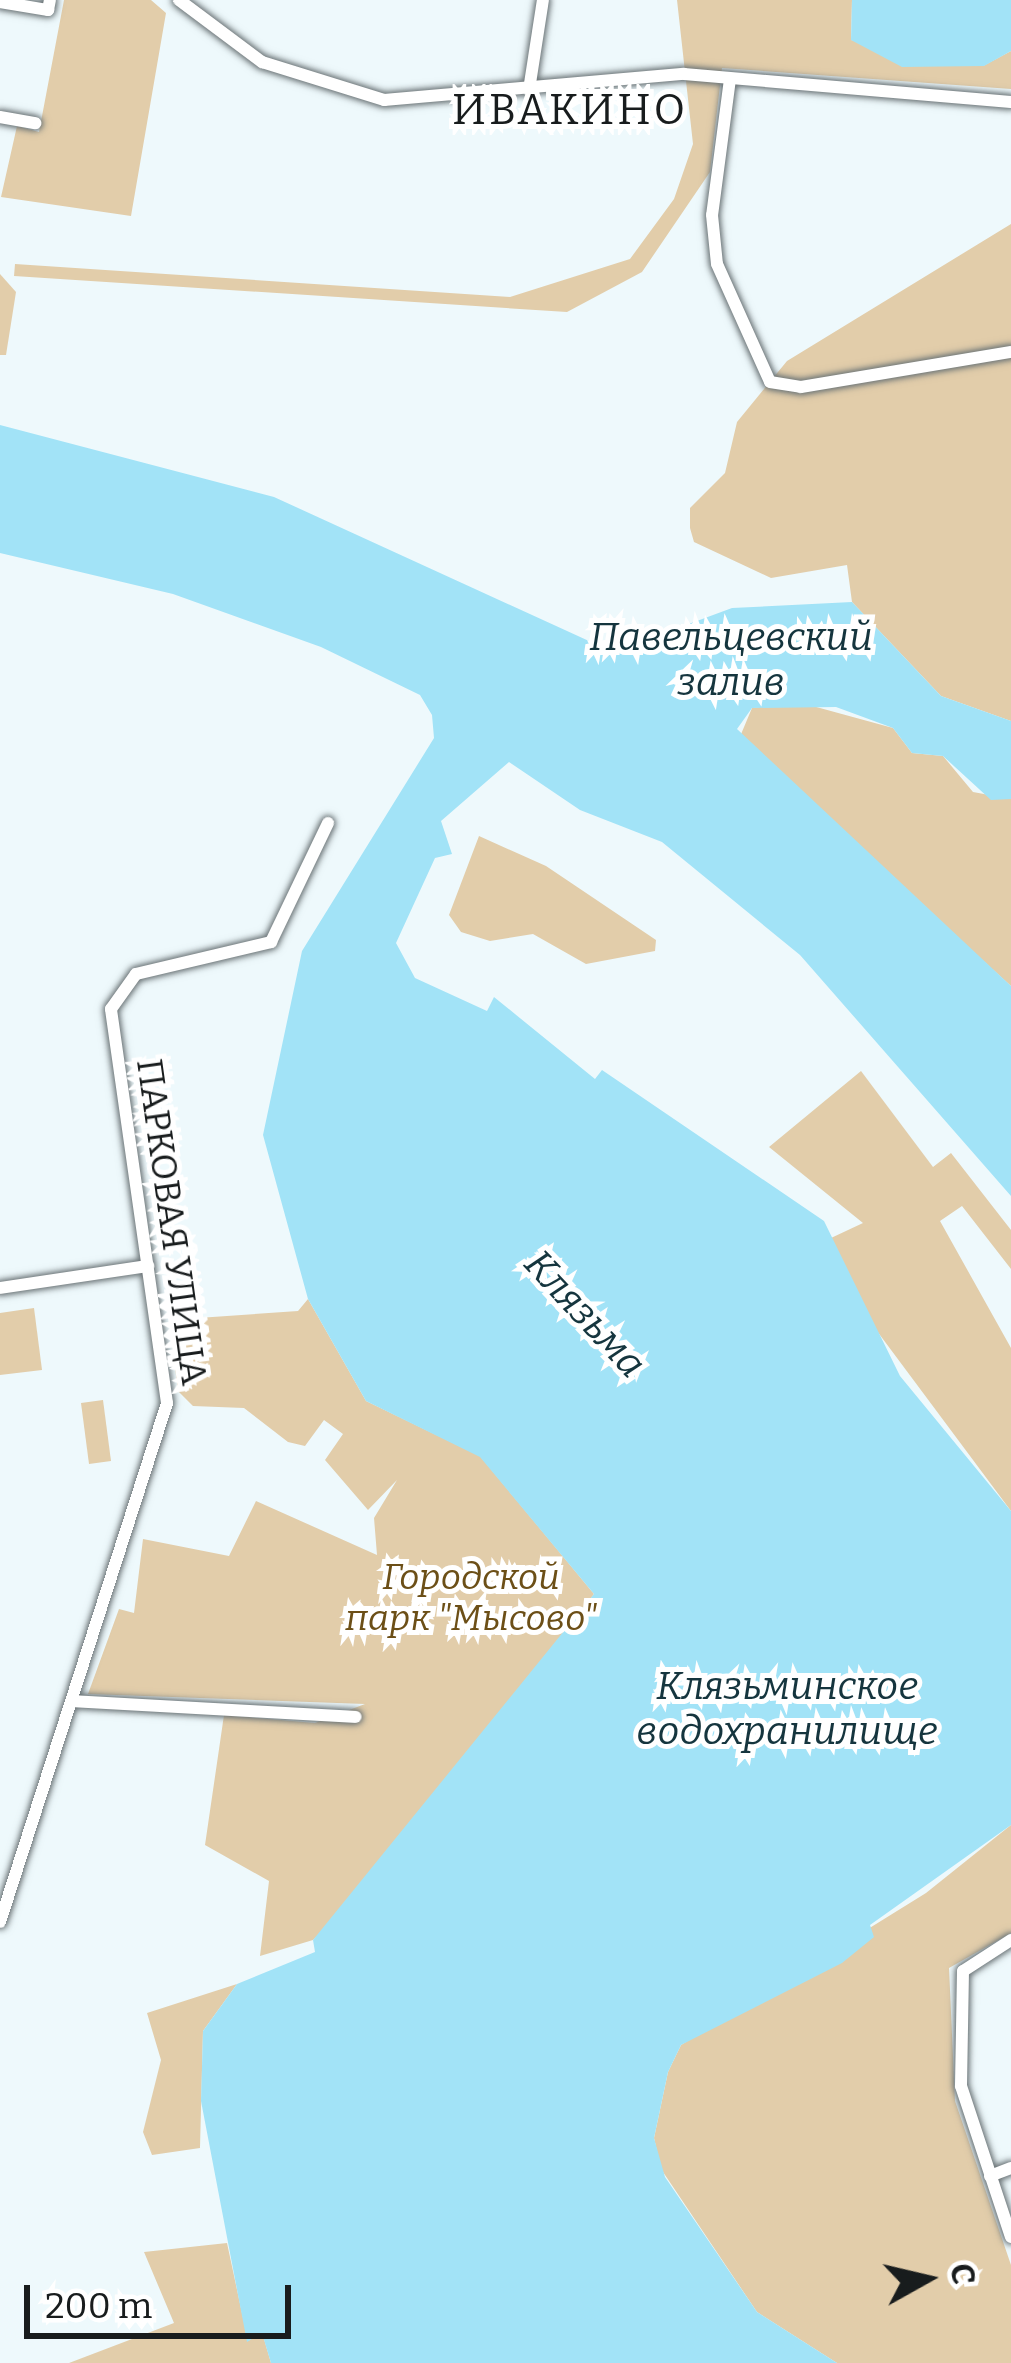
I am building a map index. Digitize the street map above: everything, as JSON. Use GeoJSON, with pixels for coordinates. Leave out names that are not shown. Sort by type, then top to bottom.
{"type":"FeatureCollection","features":[{"type":"Feature","properties":{"kind":"street"},"geometry":{"type":"LineString","coordinates":[[0,2],[48,10],[50,0]]}},
{"type":"Feature","properties":{"kind":"street"},"geometry":{"type":"LineString","coordinates":[[179,0],[262,62],[327,89],[384,100],[730,80],[1011,102]]}},
{"type":"Feature","properties":{"kind":"street"},"geometry":{"type":"LineString","coordinates":[[529,90],[543,0]]}},
{"type":"Feature","properties":{"kind":"street"},"geometry":{"type":"LineString","coordinates":[[730,80],[712,215],[717,264],[770,382],[801,387],[1011,352]]}},
{"type":"Feature","properties":{"kind":"street"},"geometry":{"type":"LineString","coordinates":[[0,118],[35,123]]}},
{"type":"Feature","properties":{"kind":"street","name":"ПАРКОВАЯ УЛИЦА"},"geometry":{"type":"LineString","coordinates":[[0,1922],[167,1403],[111,1009],[136,974],[271,942],[328,823]]}},
{"type":"Feature","properties":{"kind":"street"},"geometry":{"type":"LineString","coordinates":[[0,1288],[148,1266]]}},
{"type":"Feature","properties":{"kind":"street"},"geometry":{"type":"LineString","coordinates":[[72,1701],[356,1717]]}},
{"type":"Feature","properties":{"kind":"street"},"geometry":{"type":"LineString","coordinates":[[1011,1940],[964,1971],[962,2095],[1011,2237]]}},
{"type":"Feature","properties":{"kind":"street"},"geometry":{"type":"LineString","coordinates":[[990,2176],[1011,2168]]}},
{"type":"Feature","properties":{"kind":"green space"},"geometry":{"type":"Polygon","coordinates":[[[64,0],[151,0],[166,13],[131,216],[1,197],[17,126],[39,132],[64,0]]]}},
{"type":"Feature","properties":{"kind":"green space"},"geometry":{"type":"Polygon","coordinates":[[[677,0],[852,0],[851,40],[983,66],[1011,51],[1011,89],[722,68],[710,172],[642,272],[567,312],[14,276],[15,264],[510,297],[630,259],[674,199],[693,144],[677,0]]]}},
{"type":"Feature","properties":{"kind":"green space"},"geometry":{"type":"Polygon","coordinates":[[[1011,224],[1011,721],[941,696],[852,602],[847,565],[771,578],[694,542],[690,508],[725,473],[737,422],[787,361],[1011,224]]]}},
{"type":"Feature","properties":{"kind":"green space"},"geometry":{"type":"Polygon","coordinates":[[[0,274],[16,292],[6,355],[0,355],[0,274]]]}},
{"type":"Feature","properties":{"kind":"green space"},"geometry":{"type":"Polygon","coordinates":[[[798,702],[893,728],[912,753],[943,756],[973,792],[1011,799],[1011,986],[739,739],[752,708],[798,702]]]}},
{"type":"Feature","properties":{"kind":"green space"},"geometry":{"type":"Polygon","coordinates":[[[479,836],[546,866],[656,940],[655,951],[586,964],[533,934],[490,941],[461,932],[449,915],[479,836]]]}},
{"type":"Feature","properties":{"kind":"green space"},"geometry":{"type":"Polygon","coordinates":[[[861,1071],[933,1167],[951,1153],[1011,1230],[1011,1269],[962,1206],[940,1221],[1011,1348],[1011,1511],[868,1319],[831,1238],[863,1223],[769,1147],[861,1071]]]}},
{"type":"Feature","properties":{"kind":"green space","name":"Городской парк \"Мысово\""},"geometry":{"type":"Polygon","coordinates":[[[308,1299],[366,1401],[480,1456],[594,1594],[343,1910],[313,1940],[260,1956],[269,1881],[205,1845],[224,1715],[315,1723],[365,1704],[88,1694],[119,1609],[134,1613],[143,1539],[229,1556],[256,1501],[377,1555],[374,1518],[397,1480],[368,1510],[325,1460],[343,1434],[324,1420],[305,1446],[288,1442],[244,1408],[193,1406],[178,1391],[169,1320],[298,1311],[308,1299]]]}},
{"type":"Feature","properties":{"kind":"green space"},"geometry":{"type":"Polygon","coordinates":[[[34,1308],[42,1370],[0,1375],[0,1313],[34,1308]]]}},
{"type":"Feature","properties":{"kind":"green space"},"geometry":{"type":"Polygon","coordinates":[[[103,1400],[111,1461],[89,1464],[81,1403],[103,1400]]]}},
{"type":"Feature","properties":{"kind":"green space"},"geometry":{"type":"Polygon","coordinates":[[[1011,1825],[1011,1933],[949,1968],[955,2101],[1011,2265],[1011,2363],[837,2363],[757,2312],[661,2169],[654,2138],[668,2072],[681,2045],[926,1893],[1011,1825]]]}},
{"type":"Feature","properties":{"kind":"green space"},"geometry":{"type":"Polygon","coordinates":[[[237,1984],[203,2031],[200,2148],[152,2155],[143,2132],[161,2060],[147,2013],[237,1984]]]}},
{"type":"Feature","properties":{"kind":"green space"},"geometry":{"type":"Polygon","coordinates":[[[227,2243],[248,2341],[262,2332],[271,2363],[69,2363],[174,2323],[144,2252],[227,2243]]]}},
{"type":"Feature","properties":{"kind":"water"},"geometry":{"type":"Polygon","coordinates":[[[852,0],[1011,0],[1011,51],[984,66],[902,67],[851,40],[852,0]]]}},
{"type":"Feature","properties":{"kind":"water","name":"Клязьминское водохранилище"},"geometry":{"type":"Polygon","coordinates":[[[0,425],[274,497],[613,652],[732,608],[852,602],[941,696],[1011,721],[1011,799],[991,800],[943,756],[912,753],[893,728],[836,707],[752,708],[737,729],[1011,986],[1011,1196],[800,955],[662,842],[580,810],[509,762],[441,821],[452,854],[435,858],[396,943],[415,978],[487,1011],[494,997],[595,1079],[602,1070],[824,1221],[900,1376],[1011,1511],[1011,1825],[870,1925],[874,1937],[842,1963],[681,2045],[668,2072],[654,2138],[665,2177],[757,2312],[837,2363],[271,2363],[262,2333],[247,2342],[201,2101],[203,2031],[237,1984],[315,1952],[313,1940],[594,1594],[480,1457],[366,1401],[308,1299],[263,1135],[302,951],[434,738],[432,715],[420,695],[321,647],[173,594],[0,553],[0,425]]]}},
{"type":"Feature","properties":{"kind":"district","name":"ИВАКИНО"},"geometry":{"type":"Point","coordinates":[570,110]}},
{"type":"Feature","properties":{"kind":"water label","name":"Павельцевский залив"},"geometry":{"type":"Point","coordinates":[731,660]}},
{"type":"Feature","properties":{"kind":"water label","name":"Клязьма"},"geometry":{"type":"Point","coordinates":[585,1314]}}]}
